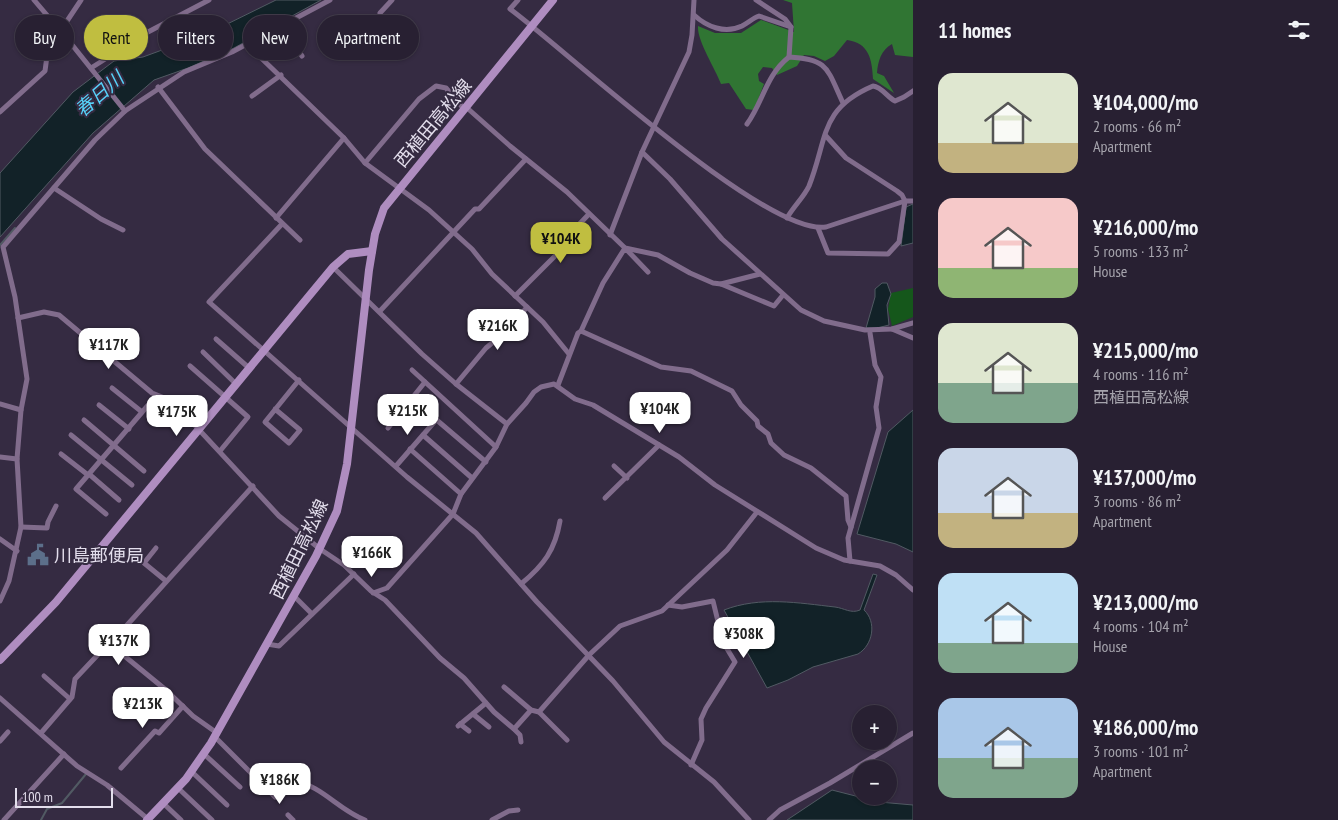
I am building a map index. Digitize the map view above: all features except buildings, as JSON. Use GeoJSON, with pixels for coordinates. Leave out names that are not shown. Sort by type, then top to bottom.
{"type":"FeatureCollection","features":[{"type":"Feature","properties":{"kind":"main road","name":"西植田高松線"},"geometry":{"type":"LineString","coordinates":[[148,820],[192,772],[216,735],[320,549],[337,511],[343,491],[372,251],[379,220],[390,198],[553,0]]}},
{"type":"Feature","properties":{"kind":"main road"},"geometry":{"type":"LineString","coordinates":[[0,660],[56,602],[333,267],[348,254],[372,251]]}},
{"type":"Feature","properties":{"kind":"street"},"geometry":{"type":"LineString","coordinates":[[34,0],[47,15]]}},
{"type":"Feature","properties":{"kind":"street"},"geometry":{"type":"LineString","coordinates":[[72,15],[81,0]]}},
{"type":"Feature","properties":{"kind":"street"},"geometry":{"type":"LineString","coordinates":[[92,69],[148,32],[209,0]]}},
{"type":"Feature","properties":{"kind":"street"},"geometry":{"type":"LineString","coordinates":[[303,15],[330,0]]}},
{"type":"Feature","properties":{"kind":"street"},"geometry":{"type":"LineString","coordinates":[[380,13],[392,0]]}},
{"type":"Feature","properties":{"kind":"street"},"geometry":{"type":"LineString","coordinates":[[518,0],[510,9],[533,26],[654,128],[752,197],[787,218],[803,225],[818,228],[905,200],[913,200]]}},
{"type":"Feature","properties":{"kind":"street"},"geometry":{"type":"LineString","coordinates":[[610,236],[642,152],[688,52],[694,15],[694,0]]}},
{"type":"Feature","properties":{"kind":"street"},"geometry":{"type":"LineString","coordinates":[[747,124],[756,111],[772,73],[789,57],[791,27],[785,19],[756,0]]}},
{"type":"Feature","properties":{"kind":"street"},"geometry":{"type":"LineString","coordinates":[[694,15],[710,27],[731,29],[740,27],[759,16],[791,27]]}},
{"type":"Feature","properties":{"kind":"street"},"geometry":{"type":"LineString","coordinates":[[0,601],[9,581],[21,527],[17,459],[21,410],[26,379],[18,318],[1,249],[95,140],[124,110],[184,72],[243,46]]}},
{"type":"Feature","properties":{"kind":"street"},"geometry":{"type":"LineString","coordinates":[[74,47],[124,110]]}},
{"type":"Feature","properties":{"kind":"street"},"geometry":{"type":"LineString","coordinates":[[789,57],[815,60],[824,65],[843,103]]}},
{"type":"Feature","properties":{"kind":"street"},"geometry":{"type":"LineString","coordinates":[[0,112],[44,70],[45,60]]}},
{"type":"Feature","properties":{"kind":"street"},"geometry":{"type":"LineString","coordinates":[[264,60],[344,138],[365,163],[440,219],[472,249],[492,274],[543,322],[569,354]]}},
{"type":"Feature","properties":{"kind":"street"},"geometry":{"type":"LineString","coordinates":[[252,96],[281,75]]}},
{"type":"Feature","properties":{"kind":"street"},"geometry":{"type":"LineString","coordinates":[[365,163],[414,104],[436,86],[446,88],[465,108],[567,192],[610,236],[621,242],[648,272]]}},
{"type":"Feature","properties":{"kind":"street"},"geometry":{"type":"LineString","coordinates":[[787,218],[808,188],[831,116],[843,103],[873,86],[878,86],[888,98],[895,101],[904,98],[913,91]]}},
{"type":"Feature","properties":{"kind":"street"},"geometry":{"type":"LineString","coordinates":[[158,88],[205,149],[300,240]]}},
{"type":"Feature","properties":{"kind":"street"},"geometry":{"type":"LineString","coordinates":[[818,228],[828,253],[888,254],[899,242],[905,200],[897,191],[846,158],[826,136]]}},
{"type":"Feature","properties":{"kind":"street"},"geometry":{"type":"LineString","coordinates":[[276,218],[344,138]]}},
{"type":"Feature","properties":{"kind":"street"},"geometry":{"type":"LineString","coordinates":[[642,152],[670,179],[722,239],[801,310],[824,321],[865,330],[892,329],[913,323]]}},
{"type":"Feature","properties":{"kind":"street"},"geometry":{"type":"LineString","coordinates":[[380,311],[475,209],[479,209],[526,159]]}},
{"type":"Feature","properties":{"kind":"street"},"geometry":{"type":"LineString","coordinates":[[54,188],[101,219],[123,230]]}},
{"type":"Feature","properties":{"kind":"street"},"geometry":{"type":"LineString","coordinates":[[515,296],[556,255],[570,234],[589,214]]}},
{"type":"Feature","properties":{"kind":"street"},"geometry":{"type":"LineString","coordinates":[[282,224],[210,302],[263,352],[299,380],[491,548],[521,584],[589,655],[664,742],[714,782],[749,820]]}},
{"type":"Feature","properties":{"kind":"street"},"geometry":{"type":"LineString","coordinates":[[625,248],[658,255],[698,278],[721,284],[774,306],[783,295]]}},
{"type":"Feature","properties":{"kind":"street"},"geometry":{"type":"LineString","coordinates":[[558,385],[578,332],[581,331],[603,283],[625,248]]}},
{"type":"Feature","properties":{"kind":"street"},"geometry":{"type":"LineString","coordinates":[[333,267],[456,384],[507,424]]}},
{"type":"Feature","properties":{"kind":"street"},"geometry":{"type":"LineString","coordinates":[[721,284],[760,274]]}},
{"type":"Feature","properties":{"kind":"street"},"geometry":{"type":"LineString","coordinates":[[456,384],[486,348],[509,329],[528,307]]}},
{"type":"Feature","properties":{"kind":"street"},"geometry":{"type":"LineString","coordinates":[[18,318],[44,312],[59,315],[156,396],[167,399],[177,411],[190,420],[220,451],[279,516],[354,574],[373,593],[385,600],[440,658],[464,678],[486,703],[520,735],[522,742]]}},
{"type":"Feature","properties":{"kind":"street"},"geometry":{"type":"LineString","coordinates":[[892,329],[913,338]]}},
{"type":"Feature","properties":{"kind":"street"},"geometry":{"type":"LineString","coordinates":[[581,331],[661,367],[690,371],[732,391],[741,405],[757,421],[758,426],[768,434],[772,443],[784,455],[811,468],[846,496],[847,515],[851,526]]}},
{"type":"Feature","properties":{"kind":"street"},"geometry":{"type":"LineString","coordinates":[[850,561],[848,538],[879,428],[876,407],[881,377],[875,365],[870,333]]}},
{"type":"Feature","properties":{"kind":"street"},"geometry":{"type":"LineString","coordinates":[[216,339],[250,368]]}},
{"type":"Feature","properties":{"kind":"street"},"geometry":{"type":"LineString","coordinates":[[203,352],[236,384]]}},
{"type":"Feature","properties":{"kind":"street"},"geometry":{"type":"LineString","coordinates":[[190,366],[248,417],[220,451]]}},
{"type":"Feature","properties":{"kind":"street"},"geometry":{"type":"LineString","coordinates":[[412,370],[496,447]]}},
{"type":"Feature","properties":{"kind":"street"},"geometry":{"type":"LineString","coordinates":[[275,409],[300,430],[289,443],[265,422],[275,409],[299,380]]}},
{"type":"Feature","properties":{"kind":"street"},"geometry":{"type":"LineString","coordinates":[[388,428],[425,382]]}},
{"type":"Feature","properties":{"kind":"street"},"geometry":{"type":"LineString","coordinates":[[373,593],[387,588],[453,514],[462,494],[496,447],[507,424],[534,392],[541,387],[554,384],[558,385],[575,400],[593,405],[679,457],[715,486],[816,548],[844,560],[880,566],[896,575],[913,590]]}},
{"type":"Feature","properties":{"kind":"street"},"geometry":{"type":"LineString","coordinates":[[112,388],[142,412]]}},
{"type":"Feature","properties":{"kind":"street"},"geometry":{"type":"LineString","coordinates":[[106,514],[76,489],[156,396]]}},
{"type":"Feature","properties":{"kind":"street"},"geometry":{"type":"LineString","coordinates":[[412,399],[486,462]]}},
{"type":"Feature","properties":{"kind":"street"},"geometry":{"type":"LineString","coordinates":[[0,404],[21,410]]}},
{"type":"Feature","properties":{"kind":"street"},"geometry":{"type":"LineString","coordinates":[[99,405],[129,429]]}},
{"type":"Feature","properties":{"kind":"street"},"geometry":{"type":"LineString","coordinates":[[84,420],[144,471]]}},
{"type":"Feature","properties":{"kind":"street"},"geometry":{"type":"LineString","coordinates":[[396,466],[436,420]]}},
{"type":"Feature","properties":{"kind":"street"},"geometry":{"type":"LineString","coordinates":[[71,434],[132,486]]}},
{"type":"Feature","properties":{"kind":"street"},"geometry":{"type":"LineString","coordinates":[[423,435],[472,478]]}},
{"type":"Feature","properties":{"kind":"street"},"geometry":{"type":"LineString","coordinates":[[605,498],[659,445]]}},
{"type":"Feature","properties":{"kind":"street"},"geometry":{"type":"LineString","coordinates":[[410,449],[462,494]]}},
{"type":"Feature","properties":{"kind":"street"},"geometry":{"type":"LineString","coordinates":[[61,454],[119,500]]}},
{"type":"Feature","properties":{"kind":"street"},"geometry":{"type":"LineString","coordinates":[[0,457],[17,459]]}},
{"type":"Feature","properties":{"kind":"street"},"geometry":{"type":"LineString","coordinates":[[614,466],[627,478]]}},
{"type":"Feature","properties":{"kind":"street"},"geometry":{"type":"LineString","coordinates":[[41,733],[70,699],[75,679],[109,645],[253,486]]}},
{"type":"Feature","properties":{"kind":"street"},"geometry":{"type":"LineString","coordinates":[[21,527],[47,528],[56,506]]}},
{"type":"Feature","properties":{"kind":"street"},"geometry":{"type":"LineString","coordinates":[[539,712],[589,655],[620,626],[662,611],[727,550],[757,512]]}},
{"type":"Feature","properties":{"kind":"street"},"geometry":{"type":"LineString","coordinates":[[521,584],[538,570],[554,546],[560,521]]}},
{"type":"Feature","properties":{"kind":"street"},"geometry":{"type":"LineString","coordinates":[[0,539],[17,551]]}},
{"type":"Feature","properties":{"kind":"street"},"geometry":{"type":"LineString","coordinates":[[156,548],[144,563],[166,581]]}},
{"type":"Feature","properties":{"kind":"street"},"geometry":{"type":"LineString","coordinates":[[267,644],[279,646],[354,574]]}},
{"type":"Feature","properties":{"kind":"street"},"geometry":{"type":"LineString","coordinates":[[385,600],[387,588]]}},
{"type":"Feature","properties":{"kind":"street"},"geometry":{"type":"LineString","coordinates":[[294,596],[312,614]]}},
{"type":"Feature","properties":{"kind":"street"},"geometry":{"type":"LineString","coordinates":[[668,605],[682,607],[713,601],[723,642],[735,662],[706,708],[701,720],[702,740],[691,765]]}},
{"type":"Feature","properties":{"kind":"street"},"geometry":{"type":"LineString","coordinates":[[109,645],[159,684],[216,735],[275,796],[292,780],[316,788],[348,811],[366,820]]}},
{"type":"Feature","properties":{"kind":"street"},"geometry":{"type":"LineString","coordinates":[[44,676],[70,699]]}},
{"type":"Feature","properties":{"kind":"street"},"geometry":{"type":"LineString","coordinates":[[504,688],[531,710],[539,712],[567,740]]}},
{"type":"Feature","properties":{"kind":"street"},"geometry":{"type":"LineString","coordinates":[[0,698],[64,754],[148,820]]}},
{"type":"Feature","properties":{"kind":"street"},"geometry":{"type":"LineString","coordinates":[[469,731],[459,725],[486,703]]}},
{"type":"Feature","properties":{"kind":"street"},"geometry":{"type":"LineString","coordinates":[[121,768],[155,731],[159,733],[183,706]]}},
{"type":"Feature","properties":{"kind":"street"},"geometry":{"type":"LineString","coordinates":[[514,729],[531,710]]}},
{"type":"Feature","properties":{"kind":"street"},"geometry":{"type":"LineString","coordinates":[[473,714],[488,727]]}},
{"type":"Feature","properties":{"kind":"street"},"geometry":{"type":"LineString","coordinates":[[0,741],[8,732]]}},
{"type":"Feature","properties":{"kind":"street"},"geometry":{"type":"LineString","coordinates":[[769,820],[780,810],[830,784],[913,733]]}},
{"type":"Feature","properties":{"kind":"street"},"geometry":{"type":"LineString","coordinates":[[4,820],[64,754]]}},
{"type":"Feature","properties":{"kind":"street"},"geometry":{"type":"LineString","coordinates":[[204,754],[240,787]]}},
{"type":"Feature","properties":{"kind":"street"},"geometry":{"type":"LineString","coordinates":[[192,772],[227,805]]}},
{"type":"Feature","properties":{"kind":"street"},"geometry":{"type":"LineString","coordinates":[[178,788],[212,820]]}},
{"type":"Feature","properties":{"kind":"street"},"geometry":{"type":"LineString","coordinates":[[164,804],[181,820]]}},
{"type":"Feature","properties":{"kind":"street"},"geometry":{"type":"LineString","coordinates":[[492,820],[509,811],[518,810]]}},
{"type":"Feature","properties":{"kind":"street"},"geometry":{"type":"LineString","coordinates":[[288,815],[293,820]]}},
{"type":"Feature","properties":{"kind":"green space"},"geometry":{"type":"Polygon","coordinates":[[[783,0],[913,0],[913,57],[895,55],[892,44],[883,53],[878,64],[877,73],[884,76],[894,93],[873,79],[872,65],[865,48],[847,40],[834,56],[825,61],[814,56],[804,55],[797,66],[777,75],[772,68],[763,67],[758,74],[759,81],[764,84],[754,110],[746,109],[729,83],[721,84],[703,47],[698,26],[715,33],[741,33],[761,20],[794,32],[792,3],[783,0]]]}},
{"type":"Feature","properties":{"kind":"green space"},"geometry":{"type":"Polygon","coordinates":[[[913,288],[913,317],[892,326],[888,309],[891,293],[913,288]]]}},
{"type":"Feature","properties":{"kind":"water"},"geometry":{"type":"Polygon","coordinates":[[[276,0],[321,0],[294,15],[246,15],[276,0]]]}},
{"type":"Feature","properties":{"kind":"water"},"geometry":{"type":"Polygon","coordinates":[[[243,16],[243,43],[233,48],[233,21],[243,16]]]}},
{"type":"Feature","properties":{"kind":"water","name":"春日川"},"geometry":{"type":"Polygon","coordinates":[[[158,51],[158,60],[206,60],[154,80],[93,133],[0,237],[0,173],[73,92],[114,61],[148,60],[148,55],[158,51]]]}},
{"type":"Feature","properties":{"kind":"water"},"geometry":{"type":"Polygon","coordinates":[[[913,204],[913,243],[901,246],[906,207],[913,204]]]}},
{"type":"Feature","properties":{"kind":"water"},"geometry":{"type":"Polygon","coordinates":[[[882,283],[887,283],[891,294],[887,305],[889,325],[866,328],[875,297],[875,289],[882,283]]]}},
{"type":"Feature","properties":{"kind":"water"},"geometry":{"type":"Polygon","coordinates":[[[913,410],[913,552],[896,544],[857,534],[888,432],[913,410]]]}},
{"type":"Feature","properties":{"kind":"water"},"geometry":{"type":"Polygon","coordinates":[[[873,574],[877,575],[864,610],[871,621],[872,627],[870,639],[863,650],[858,654],[813,667],[767,688],[724,610],[751,603],[780,602],[857,611],[860,610],[873,574]]]}},
{"type":"Feature","properties":{"kind":"water"},"geometry":{"type":"Polygon","coordinates":[[[832,790],[852,795],[852,805],[913,805],[913,820],[787,820],[832,790]]]}},
{"type":"Feature","properties":{"kind":"waterway"},"geometry":{"type":"LineString","coordinates":[[0,245],[15,228]]}},
{"type":"Feature","properties":{"kind":"waterway"},"geometry":{"type":"LineString","coordinates":[[41,820],[47,809],[62,803],[86,774]]}},
{"type":"Feature","properties":{"kind":"place","name":"川島郵便局"},"geometry":{"type":"Point","coordinates":[38,555]}}]}
